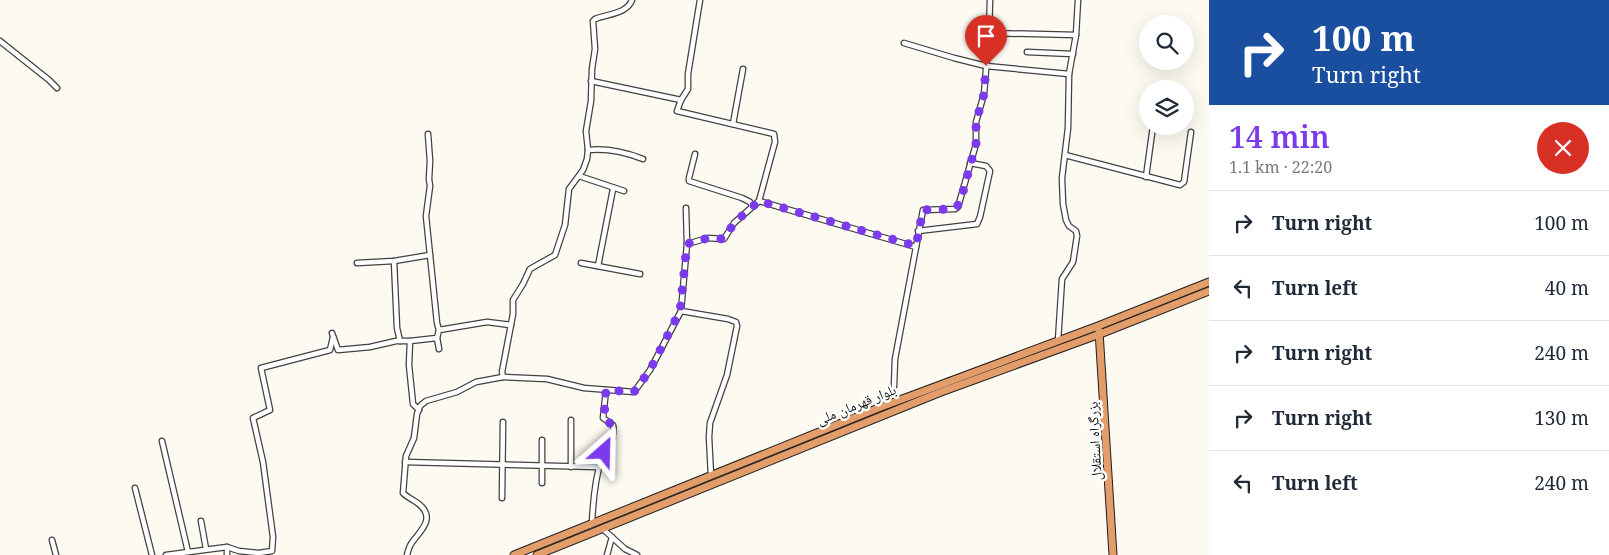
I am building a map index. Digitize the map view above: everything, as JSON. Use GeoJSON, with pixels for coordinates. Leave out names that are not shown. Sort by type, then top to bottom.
{"type":"FeatureCollection","features":[{"type":"Feature","properties":{"kind":"highway","name":"بلوار قهرمان ملی"},"geometry":{"type":"LineString","coordinates":[[514,555],[881,407],[1098,326],[1209,282]]}},
{"type":"Feature","properties":{"kind":"highway","name":"بلوار قهرمان ملی"},"geometry":{"type":"LineString","coordinates":[[537,555],[940,392],[1100,334],[1191,298],[1209,293]]}},
{"type":"Feature","properties":{"kind":"highway","name":"بزرگراه استقلال"},"geometry":{"type":"LineString","coordinates":[[1098,326],[1113,555]]}},
{"type":"Feature","properties":{"kind":"street"},"geometry":{"type":"LineString","coordinates":[[503,377],[502,372],[511,325],[513,300],[530,269],[555,255],[565,225],[569,189],[583,170],[588,150],[586,130],[591,101],[591,81],[595,50],[593,21],[624,10],[629,7],[632,0]]}},
{"type":"Feature","properties":{"kind":"street"},"geometry":{"type":"LineString","coordinates":[[687,244],[708,238],[724,239],[734,223],[759,201],[775,142],[774,134],[677,111],[688,89],[688,74],[700,0]]}},
{"type":"Feature","properties":{"kind":"street"},"geometry":{"type":"LineString","coordinates":[[894,386],[895,359],[923,210],[954,209],[958,206],[976,144],[976,122],[984,94],[990,0]]}},
{"type":"Feature","properties":{"kind":"street"},"geometry":{"type":"LineString","coordinates":[[1058,341],[1062,279],[1073,262],[1077,236],[1076,231],[1069,226],[1066,220],[1062,178],[1068,128],[1069,74],[1076,35],[1078,0]]}},
{"type":"Feature","properties":{"kind":"street"},"geometry":{"type":"LineString","coordinates":[[989,33],[1076,35]]}},
{"type":"Feature","properties":{"kind":"street"},"geometry":{"type":"LineString","coordinates":[[0,41],[57,88]]}},
{"type":"Feature","properties":{"kind":"street"},"geometry":{"type":"LineString","coordinates":[[904,43],[986,66],[1069,74]]}},
{"type":"Feature","properties":{"kind":"street"},"geometry":{"type":"LineString","coordinates":[[1028,52],[1073,54]]}},
{"type":"Feature","properties":{"kind":"street"},"geometry":{"type":"LineString","coordinates":[[733,124],[743,69]]}},
{"type":"Feature","properties":{"kind":"street"},"geometry":{"type":"LineString","coordinates":[[591,81],[681,100]]}},
{"type":"Feature","properties":{"kind":"street"},"geometry":{"type":"LineString","coordinates":[[428,134],[430,196],[426,216],[439,330],[437,338],[439,349]]}},
{"type":"Feature","properties":{"kind":"street"},"geometry":{"type":"LineString","coordinates":[[1146,177],[1152,135]]}},
{"type":"Feature","properties":{"kind":"street"},"geometry":{"type":"LineString","coordinates":[[1065,155],[1180,185],[1183,184],[1191,135]]}},
{"type":"Feature","properties":{"kind":"street"},"geometry":{"type":"LineString","coordinates":[[588,150],[602,148],[643,159]]}},
{"type":"Feature","properties":{"kind":"street"},"geometry":{"type":"LineString","coordinates":[[694,154],[688,178],[689,181],[742,198],[750,202],[752,206]]}},
{"type":"Feature","properties":{"kind":"street"},"geometry":{"type":"LineString","coordinates":[[918,231],[977,224],[990,171],[986,166],[970,163]]}},
{"type":"Feature","properties":{"kind":"street"},"geometry":{"type":"LineString","coordinates":[[579,176],[613,189],[624,191]]}},
{"type":"Feature","properties":{"kind":"street"},"geometry":{"type":"LineString","coordinates":[[598,266],[613,189]]}},
{"type":"Feature","properties":{"kind":"street"},"geometry":{"type":"LineString","coordinates":[[759,201],[916,246]]}},
{"type":"Feature","properties":{"kind":"street"},"geometry":{"type":"LineString","coordinates":[[406,555],[412,542],[425,526],[426,515],[422,507],[404,493],[406,456],[414,438],[420,406],[426,401],[457,392],[476,382],[503,377],[547,380],[584,388],[634,392],[650,370],[680,311],[687,244],[686,208]]}},
{"type":"Feature","properties":{"kind":"street"},"geometry":{"type":"LineString","coordinates":[[358,264],[430,255]]}},
{"type":"Feature","properties":{"kind":"street"},"geometry":{"type":"LineString","coordinates":[[394,261],[397,328],[400,341]]}},
{"type":"Feature","properties":{"kind":"street"},"geometry":{"type":"LineString","coordinates":[[581,263],[640,274]]}},
{"type":"Feature","properties":{"kind":"street"},"geometry":{"type":"LineString","coordinates":[[680,311],[728,319],[736,322],[738,326],[727,375],[710,423],[711,476]]}},
{"type":"Feature","properties":{"kind":"street"},"geometry":{"type":"LineString","coordinates":[[439,330],[487,322],[511,325]]}},
{"type":"Feature","properties":{"kind":"street"},"geometry":{"type":"LineString","coordinates":[[166,555],[227,547],[239,551],[259,553],[272,551],[273,537],[263,462],[253,418],[270,410],[261,368],[330,350],[332,335],[338,350],[437,338]]}},
{"type":"Feature","properties":{"kind":"street"},"geometry":{"type":"LineString","coordinates":[[410,341],[409,365],[413,404],[419,410]]}},
{"type":"Feature","properties":{"kind":"street"},"geometry":{"type":"LineString","coordinates":[[592,524],[593,500],[598,467],[614,435],[613,425],[604,418],[606,390]]}},
{"type":"Feature","properties":{"kind":"street"},"geometry":{"type":"LineString","coordinates":[[571,420],[571,467]]}},
{"type":"Feature","properties":{"kind":"street"},"geometry":{"type":"LineString","coordinates":[[502,498],[503,422]]}},
{"type":"Feature","properties":{"kind":"street"},"geometry":{"type":"LineString","coordinates":[[542,440],[542,483]]}},
{"type":"Feature","properties":{"kind":"street"},"geometry":{"type":"LineString","coordinates":[[162,441],[188,552]]}},
{"type":"Feature","properties":{"kind":"street"},"geometry":{"type":"LineString","coordinates":[[405,462],[598,467]]}},
{"type":"Feature","properties":{"kind":"street"},"geometry":{"type":"LineString","coordinates":[[135,488],[152,555]]}},
{"type":"Feature","properties":{"kind":"street"},"geometry":{"type":"LineString","coordinates":[[201,521],[206,550]]}},
{"type":"Feature","properties":{"kind":"street"},"geometry":{"type":"LineString","coordinates":[[603,529],[625,549],[638,555]]}},
{"type":"Feature","properties":{"kind":"street"},"geometry":{"type":"LineString","coordinates":[[606,555],[612,537]]}},
{"type":"Feature","properties":{"kind":"street"},"geometry":{"type":"LineString","coordinates":[[52,540],[56,555]]}},
{"type":"Feature","properties":{"kind":"street"},"geometry":{"type":"LineString","coordinates":[[227,547],[227,555]]}},
{"type":"Feature","properties":{"kind":"route"},"geometry":{"type":"LineString","coordinates":[[604,452],[614,435],[613,425],[604,418],[606,390],[634,392],[650,370],[666,342],[680,311],[687,244],[708,238],[724,239],[734,223],[759,201],[916,246],[923,210],[954,209],[960,203],[976,144],[976,122],[984,94],[986,66]]}}]}
